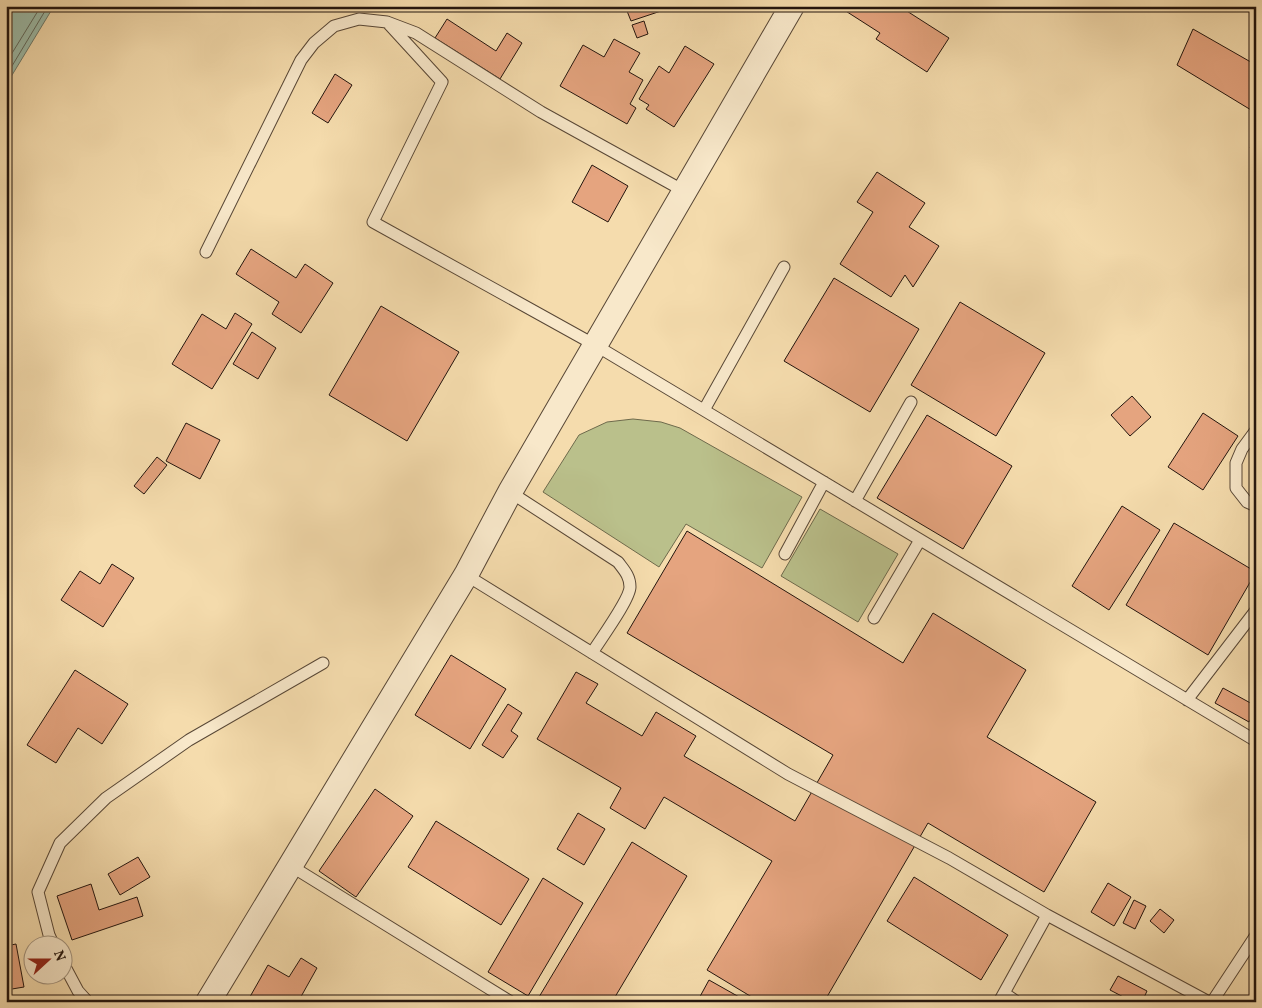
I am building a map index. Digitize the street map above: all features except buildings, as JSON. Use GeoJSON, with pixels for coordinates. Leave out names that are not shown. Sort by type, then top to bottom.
{"type":"FeatureCollection","features":[{"type":"Feature","properties":{"kind":"street"},"geometry":{"type":"LineString","coordinates":[[208,1002],[466,575],[510,492],[792,6]]}},
{"type":"Feature","properties":{"kind":"lane"},"geometry":{"type":"LineString","coordinates":[[206,252],[301,60],[314,43],[334,26],[359,19],[387,22],[416,33],[541,112],[684,191]]}},
{"type":"Feature","properties":{"kind":"lane"},"geometry":{"type":"LineString","coordinates":[[387,22],[442,82],[373,222],[596,345],[1256,742]]}},
{"type":"Feature","properties":{"kind":"lane"},"geometry":{"type":"LineString","coordinates":[[704,410],[784,267]]}},
{"type":"Feature","properties":{"kind":"lane"},"geometry":{"type":"LineString","coordinates":[[855,501],[911,402]]}},
{"type":"Feature","properties":{"kind":"lane"},"geometry":{"type":"LineString","coordinates":[[1256,430],[1242,449],[1236,463],[1236,488],[1247,502],[1256,506]]}},
{"type":"Feature","properties":{"kind":"lane"},"geometry":{"type":"LineString","coordinates":[[785,554],[824,482]]}},
{"type":"Feature","properties":{"kind":"lane"},"geometry":{"type":"LineString","coordinates":[[510,492],[618,562],[628,575],[630,588],[624,604],[592,653]]}},
{"type":"Feature","properties":{"kind":"lane"},"geometry":{"type":"LineString","coordinates":[[874,618],[920,540]]}},
{"type":"Feature","properties":{"kind":"lane"},"geometry":{"type":"LineString","coordinates":[[466,575],[788,774],[949,858],[1047,915],[1211,1002],[1256,935]]}},
{"type":"Feature","properties":{"kind":"lane"},"geometry":{"type":"LineString","coordinates":[[1186,700],[1256,610]]}},
{"type":"Feature","properties":{"kind":"lane"},"geometry":{"type":"LineString","coordinates":[[49,936],[38,892],[60,843],[106,798],[189,740],[324,663]]}},
{"type":"Feature","properties":{"kind":"lane"},"geometry":{"type":"LineString","coordinates":[[290,866],[511,1002]]}},
{"type":"Feature","properties":{"kind":"lane"},"geometry":{"type":"LineString","coordinates":[[1017,1002],[1001,997],[1047,915]]}},
{"type":"Feature","properties":{"kind":"lane"},"geometry":{"type":"LineString","coordinates":[[72,980],[78,991],[88,1002]]}},
{"type":"Feature","properties":{"kind":"green space"},"geometry":{"type":"Polygon","coordinates":[[[633,419],[661,422],[680,428],[802,497],[762,568],[686,524],[659,567],[543,492],[579,435],[607,422],[633,419]]]}},
{"type":"Feature","properties":{"kind":"green space"},"geometry":{"type":"Polygon","coordinates":[[[820,509],[898,554],[858,622],[781,576],[820,509]]]}},
{"type":"Feature","properties":{"kind":"water"},"geometry":{"type":"Polygon","coordinates":[[[6,6],[54,6],[6,85],[6,6]]]}}]}
